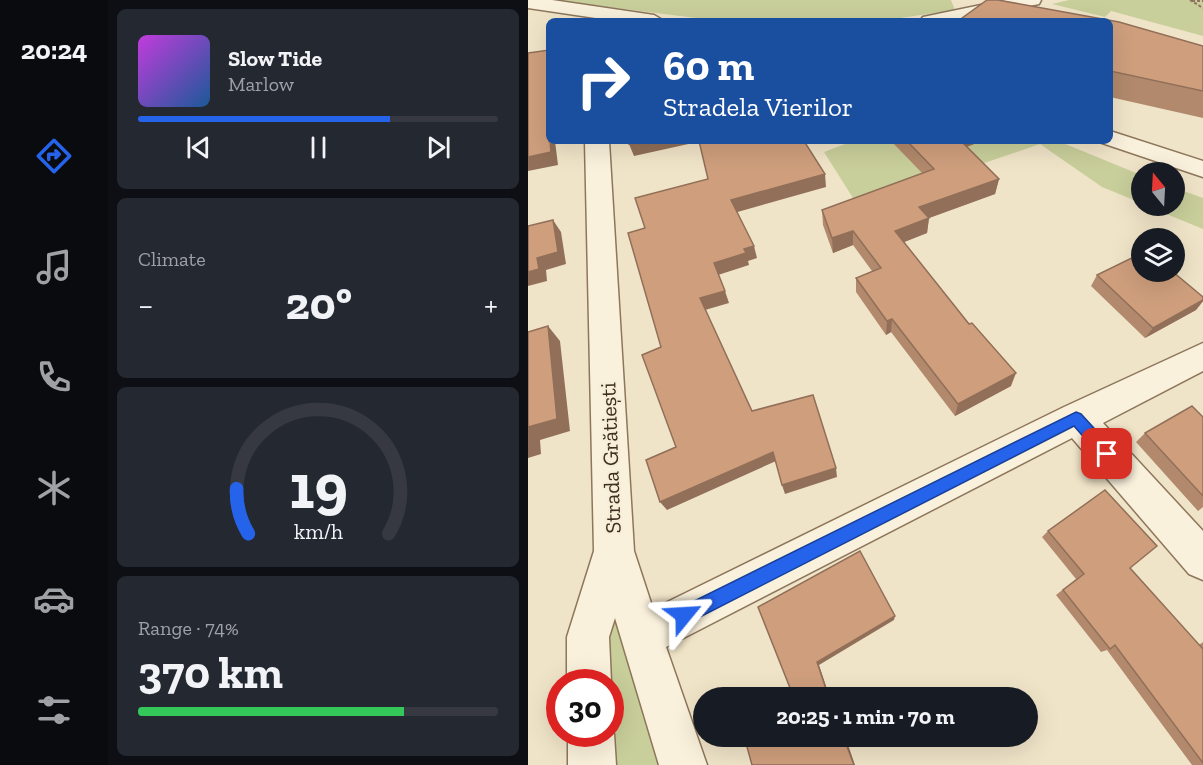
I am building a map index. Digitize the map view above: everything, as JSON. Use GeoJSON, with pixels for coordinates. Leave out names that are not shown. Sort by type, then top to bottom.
{"type":"FeatureCollection","features":[{"type":"Feature","properties":{"kind":"street"},"geometry":{"type":"LineString","coordinates":[[945,18],[1032,0]]}},
{"type":"Feature","properties":{"kind":"street"},"geometry":{"type":"LineString","coordinates":[[528,2],[627,18]]}},
{"type":"Feature","properties":{"kind":"street"},"geometry":{"type":"LineString","coordinates":[[1113,139],[1203,169]]}},
{"type":"Feature","properties":{"kind":"street","name":"Strada Grătiești"},"geometry":{"type":"LineString","coordinates":[[597,144],[614,551],[683,765]]}},
{"type":"Feature","properties":{"kind":"street"},"geometry":{"type":"LineString","coordinates":[[643,636],[1203,356]]}},
{"type":"Feature","properties":{"kind":"street"},"geometry":{"type":"LineString","coordinates":[[1076,418],[1203,560]]}},
{"type":"Feature","properties":{"kind":"street"},"geometry":{"type":"LineString","coordinates":[[589,669],[588,637],[614,551]]}},
{"type":"Feature","properties":{"kind":"street"},"geometry":{"type":"LineString","coordinates":[[591,747],[592,765]]}},
{"type":"Feature","properties":{"kind":"path"},"geometry":{"type":"LineString","coordinates":[[1191,1],[1203,1]]}},
{"type":"Feature","properties":{"kind":"path"},"geometry":{"type":"LineString","coordinates":[[1191,1],[1203,8]]}},
{"type":"Feature","properties":{"kind":"green space"},"geometry":{"type":"Polygon","coordinates":[[[550,0],[951,0],[955,10],[900,18],[697,18],[550,0]]]}},
{"type":"Feature","properties":{"kind":"green space"},"geometry":{"type":"Polygon","coordinates":[[[1069,0],[1203,0],[1203,36],[1111,11],[1105,17],[1052,4],[1069,0]]]}},
{"type":"Feature","properties":{"kind":"green space"},"geometry":{"type":"Polygon","coordinates":[[[845,144],[1040,144],[858,206],[824,152],[845,144]]]}},
{"type":"Feature","properties":{"kind":"green space"},"geometry":{"type":"Polygon","coordinates":[[[1040,144],[1065,144],[1131,171],[1131,199],[1102,187],[1040,144]]]}},
{"type":"Feature","properties":{"kind":"green space"},"geometry":{"type":"Polygon","coordinates":[[[1185,192],[1203,198],[1203,229],[1171,216],[1185,216],[1185,192]]]}},
{"type":"Feature","properties":{"kind":"green space"},"geometry":{"type":"Polygon","coordinates":[[[616,610],[661,765],[615,765],[614,747],[624,747],[624,669],[608,669],[606,635],[616,610]]]}},
{"type":"Feature","properties":{"kind":"building"},"geometry":{"type":"Polygon","coordinates":[[[987,0],[998,0],[1097,18],[962,18],[987,0]]]}},
{"type":"Feature","properties":{"kind":"building"},"geometry":{"type":"Polygon","coordinates":[[[1113,21],[1203,46],[1203,91],[1113,72],[1113,21]]]}},
{"type":"Feature","properties":{"kind":"building"},"geometry":{"type":"Polygon","coordinates":[[[546,50],[546,144],[550,144],[551,152],[528,157],[528,53],[546,50]]]}},
{"type":"Feature","properties":{"kind":"building"},"geometry":{"type":"Polygon","coordinates":[[[700,144],[806,144],[825,174],[731,200],[754,246],[744,249],[746,253],[714,263],[725,291],[700,298],[752,411],[813,395],[836,468],[782,485],[773,452],[660,502],[646,460],[676,447],[642,355],[661,347],[628,233],[645,228],[635,198],[708,179],[700,144]]]}},
{"type":"Feature","properties":{"kind":"building"},"geometry":{"type":"Polygon","coordinates":[[[910,144],[964,144],[999,179],[919,207],[929,218],[895,231],[969,324],[972,323],[1016,373],[958,404],[892,319],[887,321],[856,278],[881,268],[853,231],[832,238],[822,210],[934,169],[910,144]]]}},
{"type":"Feature","properties":{"kind":"building"},"geometry":{"type":"Polygon","coordinates":[[[553,220],[558,252],[537,258],[539,269],[528,272],[528,226],[553,220]]]}},
{"type":"Feature","properties":{"kind":"building"},"geometry":{"type":"Polygon","coordinates":[[[1131,258],[1131,282],[1185,282],[1203,297],[1203,300],[1153,328],[1097,275],[1131,258]]]}},
{"type":"Feature","properties":{"kind":"building"},"geometry":{"type":"Polygon","coordinates":[[[548,326],[557,419],[528,427],[528,332],[548,326]]]}},
{"type":"Feature","properties":{"kind":"building"},"geometry":{"type":"Polygon","coordinates":[[[1192,406],[1203,417],[1203,496],[1145,433],[1192,406]]]}},
{"type":"Feature","properties":{"kind":"building"},"geometry":{"type":"Polygon","coordinates":[[[1105,490],[1157,546],[1130,568],[1203,649],[1203,763],[1115,645],[1110,649],[1063,590],[1084,574],[1048,531],[1105,490]]]}},
{"type":"Feature","properties":{"kind":"building"},"geometry":{"type":"Polygon","coordinates":[[[860,551],[895,616],[817,662],[825,687],[790,687],[758,607],[860,551]]]}},
{"type":"Feature","properties":{"kind":"building"},"geometry":{"type":"Polygon","coordinates":[[[747,747],[847,747],[854,765],[752,765],[747,747]]]}},
{"type":"Feature","properties":{"kind":"route"},"geometry":{"type":"LineString","coordinates":[[684,615],[1076,418],[1107,454]]}}]}
